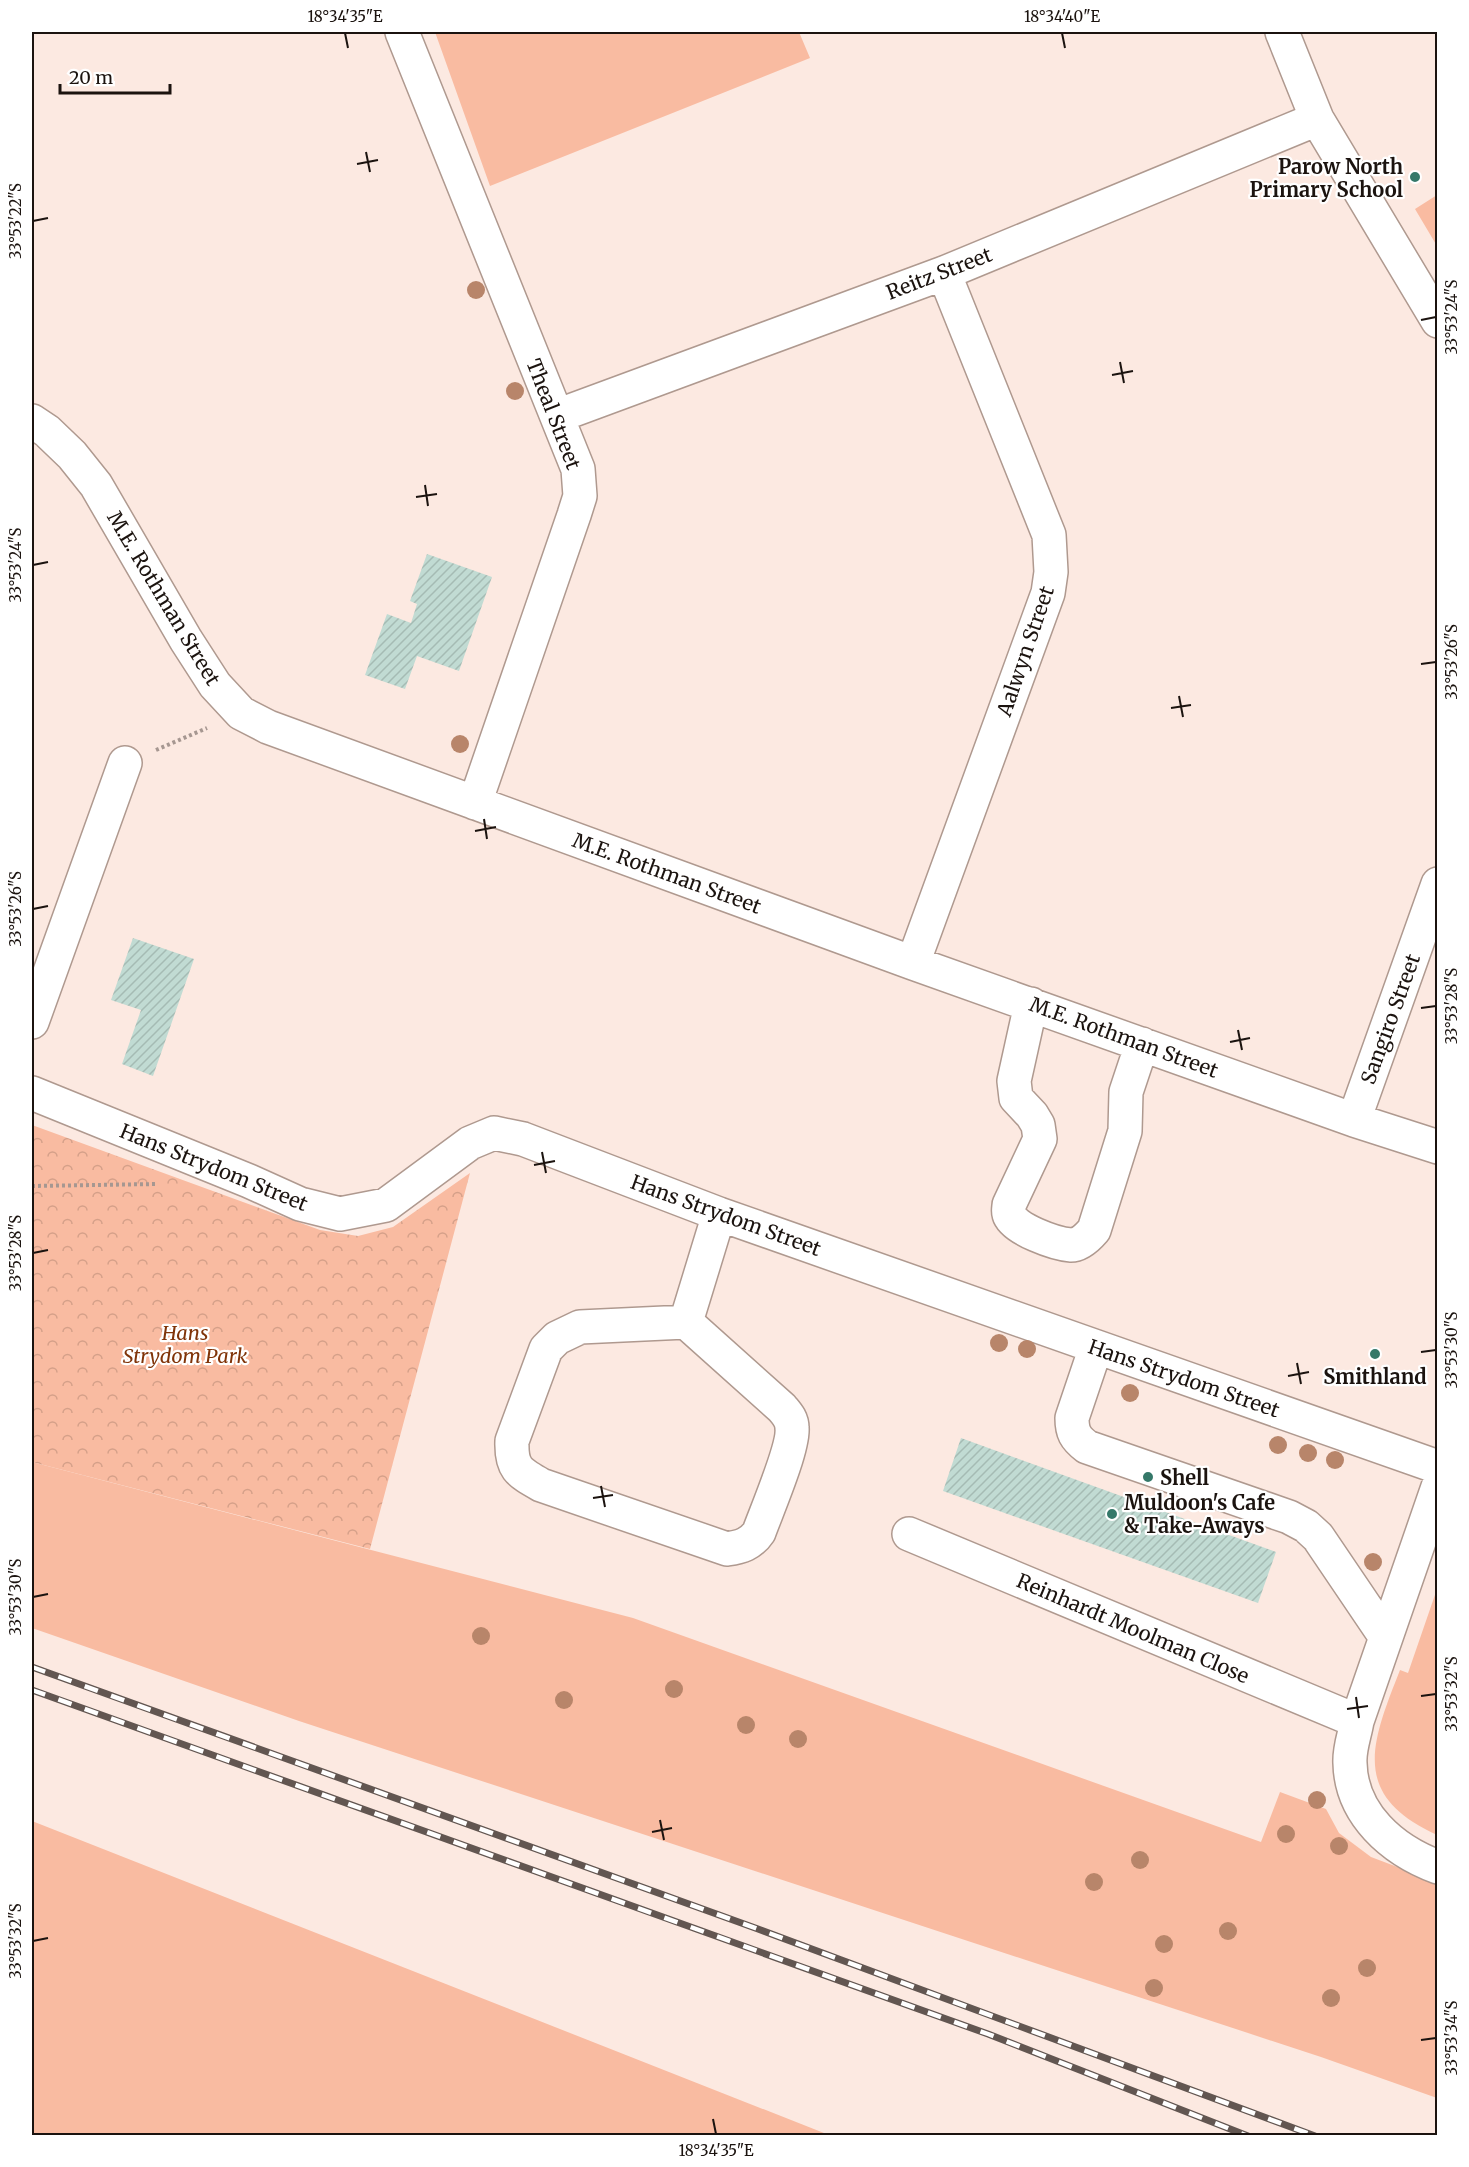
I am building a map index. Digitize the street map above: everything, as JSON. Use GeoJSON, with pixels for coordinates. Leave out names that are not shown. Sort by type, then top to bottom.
{"type":"FeatureCollection","features":[{"type":"Feature","properties":{"kind":"street","name":"Theal Street"},"geometry":{"type":"LineString","coordinates":[[402,32],[578,469],[580,496],[475,803]]}},
{"type":"Feature","properties":{"kind":"street"},"geometry":{"type":"LineString","coordinates":[[1282,32],[1317,119],[1437,321]]}},
{"type":"Feature","properties":{"kind":"street","name":"Reitz Street"},"geometry":{"type":"LineString","coordinates":[[557,416],[944,273],[1317,119]]}},
{"type":"Feature","properties":{"kind":"street","name":"Aalwyn Street"},"geometry":{"type":"LineString","coordinates":[[913,963],[1048,593],[1051,572],[1049,535],[944,273]]}},
{"type":"Feature","properties":{"kind":"street","name":"M.E. Rothman Street"},"geometry":{"type":"LineString","coordinates":[[32,421],[47,431],[72,455],[96,485],[186,640],[215,685],[241,713],[268,727],[913,963],[1354,1120],[1437,1147]]}},
{"type":"Feature","properties":{"kind":"street"},"geometry":{"type":"LineString","coordinates":[[32,1022],[125,764]]}},
{"type":"Feature","properties":{"kind":"street","name":"Sangiro Street"},"geometry":{"type":"LineString","coordinates":[[1354,1120],[1437,884]]}},
{"type":"Feature","properties":{"kind":"street"},"geometry":{"type":"LineString","coordinates":[[1031,1004],[1014,1081],[1016,1098],[1038,1125],[1040,1139],[1009,1204],[1009,1215],[1026,1231],[1072,1245],[1086,1239],[1094,1230],[1125,1131],[1126,1092],[1142,1044]]}},
{"type":"Feature","properties":{"kind":"street","name":"Hans Strydom Street"},"geometry":{"type":"LineString","coordinates":[[32,1093],[300,1204],[340,1214],[386,1205],[470,1143],[494,1133],[523,1139],[719,1214],[1437,1467]]}},
{"type":"Feature","properties":{"kind":"street"},"geometry":{"type":"LineString","coordinates":[[686,1322],[719,1214]]}},
{"type":"Feature","properties":{"kind":"street"},"geometry":{"type":"LineString","coordinates":[[686,1322],[782,1407],[790,1418],[793,1430],[790,1446],[759,1532],[754,1540],[738,1548],[727,1549],[541,1485],[521,1474],[514,1466],[511,1455],[512,1441],[546,1349],[557,1338],[580,1327],[686,1322]]}},
{"type":"Feature","properties":{"kind":"street"},"geometry":{"type":"LineString","coordinates":[[1096,1347],[1072,1418],[1072,1430],[1077,1440],[1087,1447],[1289,1517],[1312,1531],[1385,1636]]}},
{"type":"Feature","properties":{"kind":"street"},"geometry":{"type":"LineString","coordinates":[[1437,1487],[1357,1721],[1350,1761],[1352,1781],[1357,1797],[1367,1816],[1381,1834],[1418,1860],[1437,1867]]}},
{"type":"Feature","properties":{"kind":"street","name":"Reinhardt Moolman Close"},"geometry":{"type":"LineString","coordinates":[[909,1534],[1357,1721]]}},
{"type":"Feature","properties":{"kind":"path"},"geometry":{"type":"LineString","coordinates":[[125,764],[241,713]]}},
{"type":"Feature","properties":{"kind":"path"},"geometry":{"type":"LineString","coordinates":[[32,1186],[169,1183]]}},
{"type":"Feature","properties":{"kind":"green space"},"geometry":{"type":"Polygon","coordinates":[[[435,32],[799,32],[810,58],[490,186],[435,32]]]}},
{"type":"Feature","properties":{"kind":"green space"},"geometry":{"type":"Polygon","coordinates":[[[1437,195],[1437,246],[1415,209],[1437,195]]]}},
{"type":"Feature","properties":{"kind":"green space","name":"Hans Strydom Park"},"geometry":{"type":"Polygon","coordinates":[[[32,1125],[320,1230],[358,1236],[393,1227],[470,1173],[370,1549],[32,1462],[32,1125]]]}},
{"type":"Feature","properties":{"kind":"green space"},"geometry":{"type":"Polygon","coordinates":[[[32,1462],[633,1618],[1261,1842],[1280,1792],[1326,1809],[1339,1833],[1371,1857],[1437,1882],[1437,2098],[1321,2057],[299,1721],[32,1628],[32,1462]]]}},
{"type":"Feature","properties":{"kind":"green space"},"geometry":{"type":"Polygon","coordinates":[[[1437,1589],[1437,1835],[1409,1819],[1390,1803],[1379,1785],[1375,1765],[1376,1744],[1381,1721],[1400,1670],[1408,1673],[1437,1589]]]}},
{"type":"Feature","properties":{"kind":"green space"},"geometry":{"type":"Polygon","coordinates":[[[32,1821],[829,2135],[32,2135],[32,1821]]]}},
{"type":"Feature","properties":{"kind":"building"},"geometry":{"type":"Polygon","coordinates":[[[427,554],[492,577],[459,671],[417,656],[405,689],[365,675],[387,614],[411,623],[417,604],[410,601],[427,554]]]}},
{"type":"Feature","properties":{"kind":"building"},"geometry":{"type":"Polygon","coordinates":[[[133,938],[194,959],[153,1076],[122,1064],[141,1010],[111,1000],[133,938]]]}},
{"type":"Feature","properties":{"kind":"building"},"geometry":{"type":"Polygon","coordinates":[[[961,1438],[1276,1552],[1258,1603],[943,1491],[961,1438]]]}},
{"type":"Feature","properties":{"kind":"railway"},"geometry":{"type":"LineString","coordinates":[[32,1667],[758,1929],[1315,2136]]}},
{"type":"Feature","properties":{"kind":"railway"},"geometry":{"type":"LineString","coordinates":[[32,1690],[988,2034],[1248,2136]]}},
{"type":"Feature","properties":{"kind":"place","name":"Parow North Primary School"},"geometry":{"type":"Point","coordinates":[1415,177]}},
{"type":"Feature","properties":{"kind":"place","name":"Smithland"},"geometry":{"type":"Point","coordinates":[1375,1354]}},
{"type":"Feature","properties":{"kind":"place","name":"Shell"},"geometry":{"type":"Point","coordinates":[1148,1477]}},
{"type":"Feature","properties":{"kind":"place","name":"Muldoon's Cafe & Take-Aways"},"geometry":{"type":"Point","coordinates":[1112,1514]}}]}
